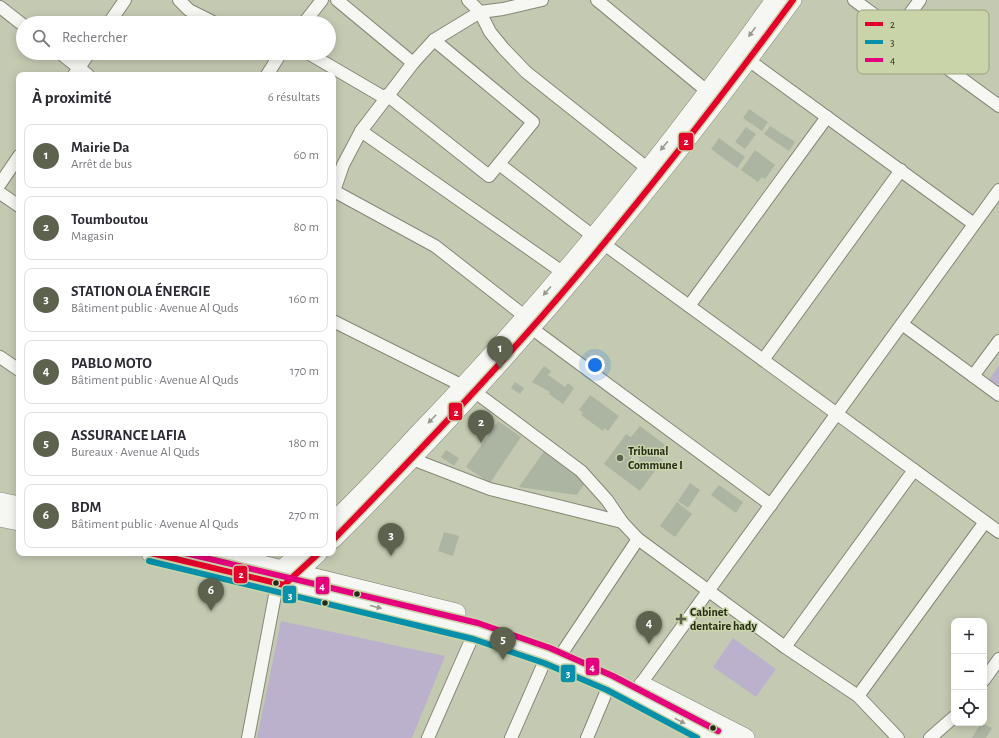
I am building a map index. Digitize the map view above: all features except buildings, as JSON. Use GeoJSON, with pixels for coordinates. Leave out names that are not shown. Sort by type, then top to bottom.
{"type":"FeatureCollection","features":[{"type":"Feature","properties":{"kind":"main road"},"geometry":{"type":"LineString","coordinates":[[336,518],[470,388],[533,324],[569,276],[743,56],[774,0]]}},
{"type":"Feature","properties":{"kind":"main road"},"geometry":{"type":"LineString","coordinates":[[598,240],[647,168],[708,92],[743,56],[793,0]]}},
{"type":"Feature","properties":{"kind":"main road"},"geometry":{"type":"LineString","coordinates":[[336,537],[412,459],[470,388]]}},
{"type":"Feature","properties":{"kind":"main road"},"geometry":{"type":"LineString","coordinates":[[0,502],[16,505]]}},
{"type":"Feature","properties":{"kind":"main road"},"geometry":{"type":"LineString","coordinates":[[0,517],[16,520]]}},
{"type":"Feature","properties":{"kind":"main road"},"geometry":{"type":"LineString","coordinates":[[165,556],[480,619],[555,653],[640,684],[745,738]]}},
{"type":"Feature","properties":{"kind":"main road"},"geometry":{"type":"LineString","coordinates":[[222,556],[284,580],[555,653],[610,684],[714,738]]}},
{"type":"Feature","properties":{"kind":"main road"},"geometry":{"type":"LineString","coordinates":[[284,580],[297,556]]}},
{"type":"Feature","properties":{"kind":"main road"},"geometry":{"type":"LineString","coordinates":[[284,580],[316,556]]}},
{"type":"Feature","properties":{"kind":"street"},"geometry":{"type":"LineString","coordinates":[[114,16],[125,0]]}},
{"type":"Feature","properties":{"kind":"street"},"geometry":{"type":"LineString","coordinates":[[179,0],[189,10],[201,16]]}},
{"type":"Feature","properties":{"kind":"street"},"geometry":{"type":"LineString","coordinates":[[309,16],[322,0]]}},
{"type":"Feature","properties":{"kind":"street"},"geometry":{"type":"LineString","coordinates":[[337,0],[413,63]]}},
{"type":"Feature","properties":{"kind":"street"},"geometry":{"type":"LineString","coordinates":[[468,0],[480,12],[490,32],[526,72],[647,168]]}},
{"type":"Feature","properties":{"kind":"street"},"geometry":{"type":"LineString","coordinates":[[336,186],[343,165],[360,131],[413,63],[434,40],[480,12],[504,4],[542,0]]}},
{"type":"Feature","properties":{"kind":"street"},"geometry":{"type":"LineString","coordinates":[[597,0],[708,92]]}},
{"type":"Feature","properties":{"kind":"street"},"geometry":{"type":"LineString","coordinates":[[854,0],[868,10]]}},
{"type":"Feature","properties":{"kind":"street"},"geometry":{"type":"LineString","coordinates":[[913,10],[920,0]]}},
{"type":"Feature","properties":{"kind":"street"},"geometry":{"type":"LineString","coordinates":[[0,7],[16,20]]}},
{"type":"Feature","properties":{"kind":"street"},"geometry":{"type":"LineString","coordinates":[[320,60],[386,97],[489,176],[533,122],[434,40]]}},
{"type":"Feature","properties":{"kind":"street"},"geometry":{"type":"LineString","coordinates":[[743,56],[974,224]]}},
{"type":"Feature","properties":{"kind":"street"},"geometry":{"type":"LineString","coordinates":[[67,60],[79,72]]}},
{"type":"Feature","properties":{"kind":"street"},"geometry":{"type":"LineString","coordinates":[[80,72],[86,60]]}},
{"type":"Feature","properties":{"kind":"street"},"geometry":{"type":"LineString","coordinates":[[269,72],[275,60]]}},
{"type":"Feature","properties":{"kind":"street"},"geometry":{"type":"LineString","coordinates":[[955,74],[999,106]]}},
{"type":"Feature","properties":{"kind":"street"},"geometry":{"type":"LineString","coordinates":[[689,306],[827,116]]}},
{"type":"Feature","properties":{"kind":"street"},"geometry":{"type":"LineString","coordinates":[[360,131],[569,276]]}},
{"type":"Feature","properties":{"kind":"street"},"geometry":{"type":"LineString","coordinates":[[0,184],[16,160]]}},
{"type":"Feature","properties":{"kind":"street"},"geometry":{"type":"LineString","coordinates":[[499,164],[598,240],[999,532]]}},
{"type":"Feature","properties":{"kind":"street"},"geometry":{"type":"LineString","coordinates":[[763,360],[901,170]]}},
{"type":"Feature","properties":{"kind":"street"},"geometry":{"type":"LineString","coordinates":[[640,684],[999,190]]}},
{"type":"Feature","properties":{"kind":"street"},"geometry":{"type":"LineString","coordinates":[[0,193],[16,204]]}},
{"type":"Feature","properties":{"kind":"street"},"geometry":{"type":"LineString","coordinates":[[336,193],[435,246],[533,324],[770,505]]}},
{"type":"Feature","properties":{"kind":"street"},"geometry":{"type":"LineString","coordinates":[[336,322],[470,388],[581,471],[608,500],[622,522],[638,539],[785,647],[858,696],[898,738]]}},
{"type":"Feature","properties":{"kind":"street"},"geometry":{"type":"LineString","coordinates":[[902,324],[999,395]]}},
{"type":"Feature","properties":{"kind":"street"},"geometry":{"type":"LineString","coordinates":[[973,376],[999,340]]}},
{"type":"Feature","properties":{"kind":"street"},"geometry":{"type":"LineString","coordinates":[[0,357],[16,368]]}},
{"type":"Feature","properties":{"kind":"street"},"geometry":{"type":"LineString","coordinates":[[412,459],[490,489],[622,522]]}},
{"type":"Feature","properties":{"kind":"street"},"geometry":{"type":"LineString","coordinates":[[785,647],[914,470]]}},
{"type":"Feature","properties":{"kind":"street"},"geometry":{"type":"LineString","coordinates":[[858,696],[985,522]]}},
{"type":"Feature","properties":{"kind":"street"},"geometry":{"type":"LineString","coordinates":[[511,738],[555,653],[638,539]]}},
{"type":"Feature","properties":{"kind":"street"},"geometry":{"type":"LineString","coordinates":[[248,738],[284,580]]}},
{"type":"Feature","properties":{"kind":"street"},"geometry":{"type":"LineString","coordinates":[[428,738],[475,631]]}},
{"type":"Feature","properties":{"kind":"street"},"geometry":{"type":"LineString","coordinates":[[987,676],[999,658]]}},
{"type":"Feature","properties":{"kind":"street"},"geometry":{"type":"LineString","coordinates":[[586,738],[610,684]]}},
{"type":"Feature","properties":{"kind":"street"},"geometry":{"type":"LineString","coordinates":[[930,738],[951,720]]}},
{"type":"Feature","properties":{"kind":"shaded area"},"geometry":{"type":"Polygon","coordinates":[[[999,365],[999,391],[987,383],[999,365]]]}},
{"type":"Feature","properties":{"kind":"shaded area"},"geometry":{"type":"Polygon","coordinates":[[[281,621],[445,656],[412,738],[257,738],[281,621]]]}},
{"type":"Feature","properties":{"kind":"shaded area"},"geometry":{"type":"Polygon","coordinates":[[[733,638],[776,669],[756,697],[713,667],[733,638]]]}},
{"type":"Feature","properties":{"kind":"transit line","name":"2"},"geometry":{"type":"LineString","coordinates":[[336,537],[456,411],[575,278],[686,141],[793,0]]}},
{"type":"Feature","properties":{"kind":"transit line","name":"2"},"geometry":{"type":"LineString","coordinates":[[163,556],[284,585],[316,556]]}},
{"type":"Feature","properties":{"kind":"transit line","name":"4"},"geometry":{"type":"LineString","coordinates":[[198,556],[478,623],[550,648],[613,676],[718,731]]}},
{"type":"Feature","properties":{"kind":"transit line","name":"3"},"geometry":{"type":"LineString","coordinates":[[149,561],[473,639],[544,663],[607,690],[697,738]]}},
{"type":"Feature","properties":{"kind":"place","name":"Mairie Da"},"geometry":{"type":"Point","coordinates":[500,369]}},
{"type":"Feature","properties":{"kind":"place","name":"Toumboutou"},"geometry":{"type":"Point","coordinates":[481,443]}},
{"type":"Feature","properties":{"kind":"place","name":"Tribunal Commune I"},"geometry":{"type":"Point","coordinates":[620,458]}},
{"type":"Feature","properties":{"kind":"place","name":"STATION OLA ÉNERGIE"},"geometry":{"type":"Point","coordinates":[391,556]}},
{"type":"Feature","properties":{"kind":"place","name":"BDM"},"geometry":{"type":"Point","coordinates":[211,611]}},
{"type":"Feature","properties":{"kind":"place","name":"Cabinet dentaire hady"},"geometry":{"type":"Point","coordinates":[681,619]}},
{"type":"Feature","properties":{"kind":"place","name":"PABLO MOTO"},"geometry":{"type":"Point","coordinates":[649,644]}},
{"type":"Feature","properties":{"kind":"place","name":"ASSURANCE LAFIA"},"geometry":{"type":"Point","coordinates":[503,660]}}]}
